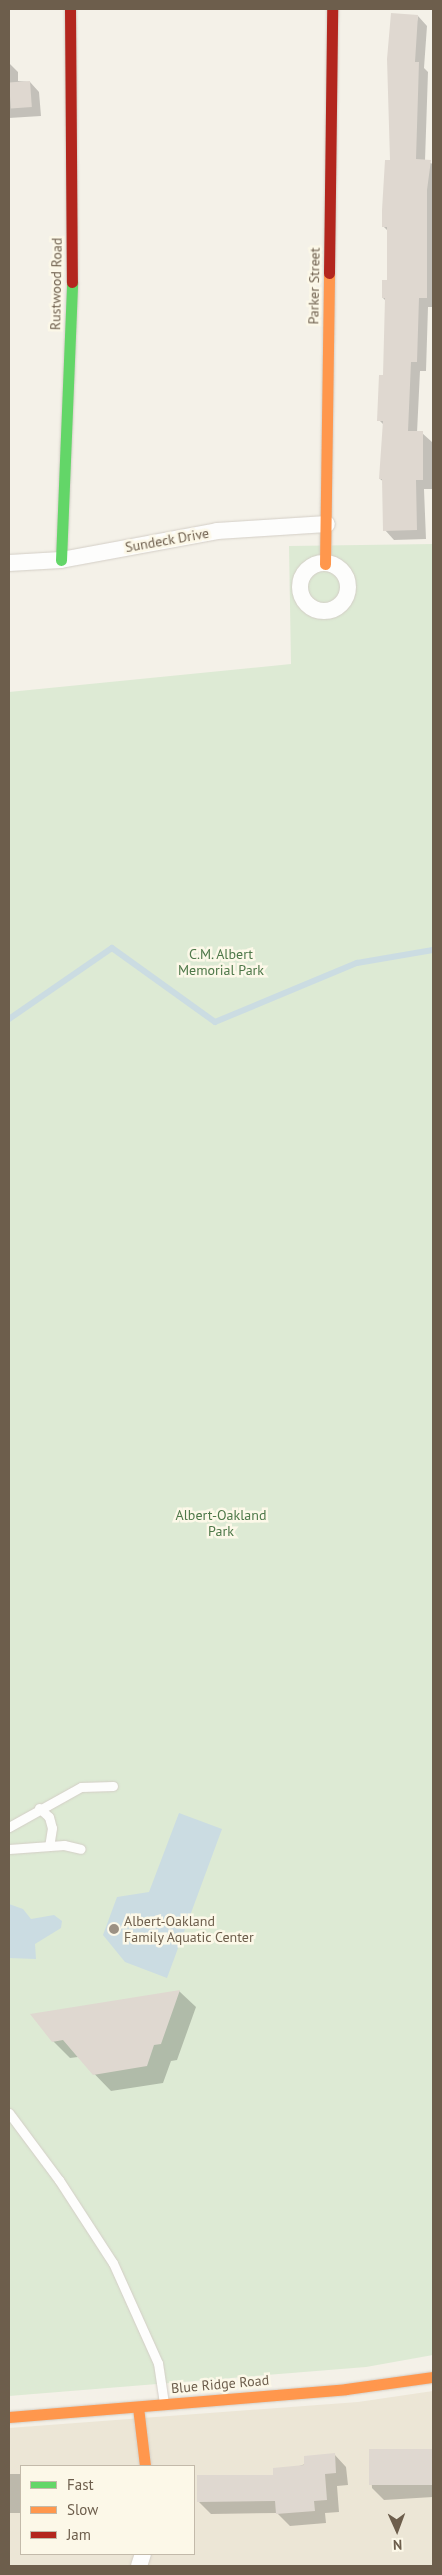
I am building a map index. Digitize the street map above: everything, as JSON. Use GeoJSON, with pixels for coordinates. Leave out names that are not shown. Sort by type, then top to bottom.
{"type":"FeatureCollection","features":[{"type":"Feature","properties":{"kind":"street","name":"Rustwood Road"},"geometry":{"type":"LineString","coordinates":[[61,560],[72,291],[70,9]]}},
{"type":"Feature","properties":{"kind":"street","name":"Parker Street"},"geometry":{"type":"LineString","coordinates":[[324,564],[327,524],[332,9]]}},
{"type":"Feature","properties":{"kind":"street","name":"Sundeck Drive"},"geometry":{"type":"LineString","coordinates":[[9,563],[61,560],[217,531],[327,524]]}},
{"type":"Feature","properties":{"kind":"street","name":"Blue Ridge Road"},"geometry":{"type":"LineString","coordinates":[[9,2417],[346,2389],[433,2377]]}},
{"type":"Feature","properties":{"kind":"street"},"geometry":{"type":"LineString","coordinates":[[138,2407],[144,2465]]}},
{"type":"Feature","properties":{"kind":"lane"},"geometry":{"type":"LineString","coordinates":[[9,1826],[39,1808],[81,1787],[113,1786]]}},
{"type":"Feature","properties":{"kind":"lane"},"geometry":{"type":"LineString","coordinates":[[39,1808],[49,1817],[52,1828],[49,1846]]}},
{"type":"Feature","properties":{"kind":"lane"},"geometry":{"type":"LineString","coordinates":[[9,1849],[49,1846],[81,1849]]}},
{"type":"Feature","properties":{"kind":"lane"},"geometry":{"type":"LineString","coordinates":[[9,2113],[59,2180],[113,2263],[158,2363],[164,2403]]}},
{"type":"Feature","properties":{"kind":"shaded area"},"geometry":{"type":"Polygon","coordinates":[[[179,1813],[222,1829],[167,1978],[125,1962],[103,1935],[117,1897],[149,1892],[179,1813]]]}},
{"type":"Feature","properties":{"kind":"shaded area"},"geometry":{"type":"Polygon","coordinates":[[[9,1904],[23,1909],[31,1919],[54,1915],[62,1921],[61,1928],[35,1944],[36,1959],[9,1958],[9,1904]]]}},
{"type":"Feature","properties":{"kind":"shaded area"},"geometry":{"type":"Polygon","coordinates":[[[433,2391],[433,2566],[9,2566],[9,2428],[358,2402],[433,2391]]]}},
{"type":"Feature","properties":{"kind":"green space","name":"Albert-Oakland Park"},"geometry":{"type":"Polygon","coordinates":[[[433,544],[433,2355],[366,2367],[9,2396],[9,692],[291,664],[289,546],[433,544]]]}},
{"type":"Feature","properties":{"kind":"building"},"geometry":{"type":"Polygon","coordinates":[[[391,13],[418,15],[415,62],[419,62],[416,159],[431,160],[427,190],[427,298],[419,298],[417,362],[411,362],[408,431],[423,431],[423,480],[416,480],[417,530],[383,531],[382,479],[379,479],[383,421],[377,421],[379,375],[383,375],[385,298],[382,298],[382,280],[387,280],[387,227],[382,227],[382,210],[385,160],[390,160],[387,59],[391,13]]]}},
{"type":"Feature","properties":{"kind":"building"},"geometry":{"type":"Polygon","coordinates":[[[30,81],[32,107],[11,108],[9,82],[30,81]]]}},
{"type":"Feature","properties":{"kind":"building"},"geometry":{"type":"Polygon","coordinates":[[[180,1990],[161,2044],[154,2045],[147,2066],[93,2075],[63,2040],[52,2042],[30,2014],[180,1990]]]}},
{"type":"Feature","properties":{"kind":"building"},"geometry":{"type":"Polygon","coordinates":[[[369,2449],[433,2449],[433,2485],[369,2485],[369,2449]]]}},
{"type":"Feature","properties":{"kind":"building"},"geometry":{"type":"Polygon","coordinates":[[[335,2453],[336,2473],[325,2474],[327,2500],[314,2501],[315,2511],[276,2514],[275,2501],[197,2502],[197,2475],[273,2475],[273,2468],[304,2465],[304,2456],[335,2453]]]}},
{"type":"Feature","properties":{"kind":"waterway"},"geometry":{"type":"LineString","coordinates":[[9,1019],[112,948],[215,1022],[357,963],[433,950]]}},
{"type":"Feature","properties":{"kind":"traffic: fast"},"geometry":{"type":"LineString","coordinates":[[61,560],[72,282]]}},
{"type":"Feature","properties":{"kind":"traffic: slow"},"geometry":{"type":"LineString","coordinates":[[325,564],[329,273]]}},
{"type":"Feature","properties":{"kind":"traffic: slow"},"geometry":{"type":"LineString","coordinates":[[9,2417],[346,2389],[433,2377]]}},
{"type":"Feature","properties":{"kind":"traffic: slow"},"geometry":{"type":"LineString","coordinates":[[138,2407],[145,2465]]}},
{"type":"Feature","properties":{"kind":"traffic: jam"},"geometry":{"type":"LineString","coordinates":[[70,9],[72,282]]}},
{"type":"Feature","properties":{"kind":"traffic: jam"},"geometry":{"type":"LineString","coordinates":[[329,273],[332,9]]}},
{"type":"Feature","properties":{"kind":"place","name":"Albert-Oakland Family Aquatic Center"},"geometry":{"type":"Point","coordinates":[114,1929]}},
{"type":"Feature","properties":{"kind":"park label","name":"C.M. Albert Memorial Park"},"geometry":{"type":"Point","coordinates":[221,962]}}]}
